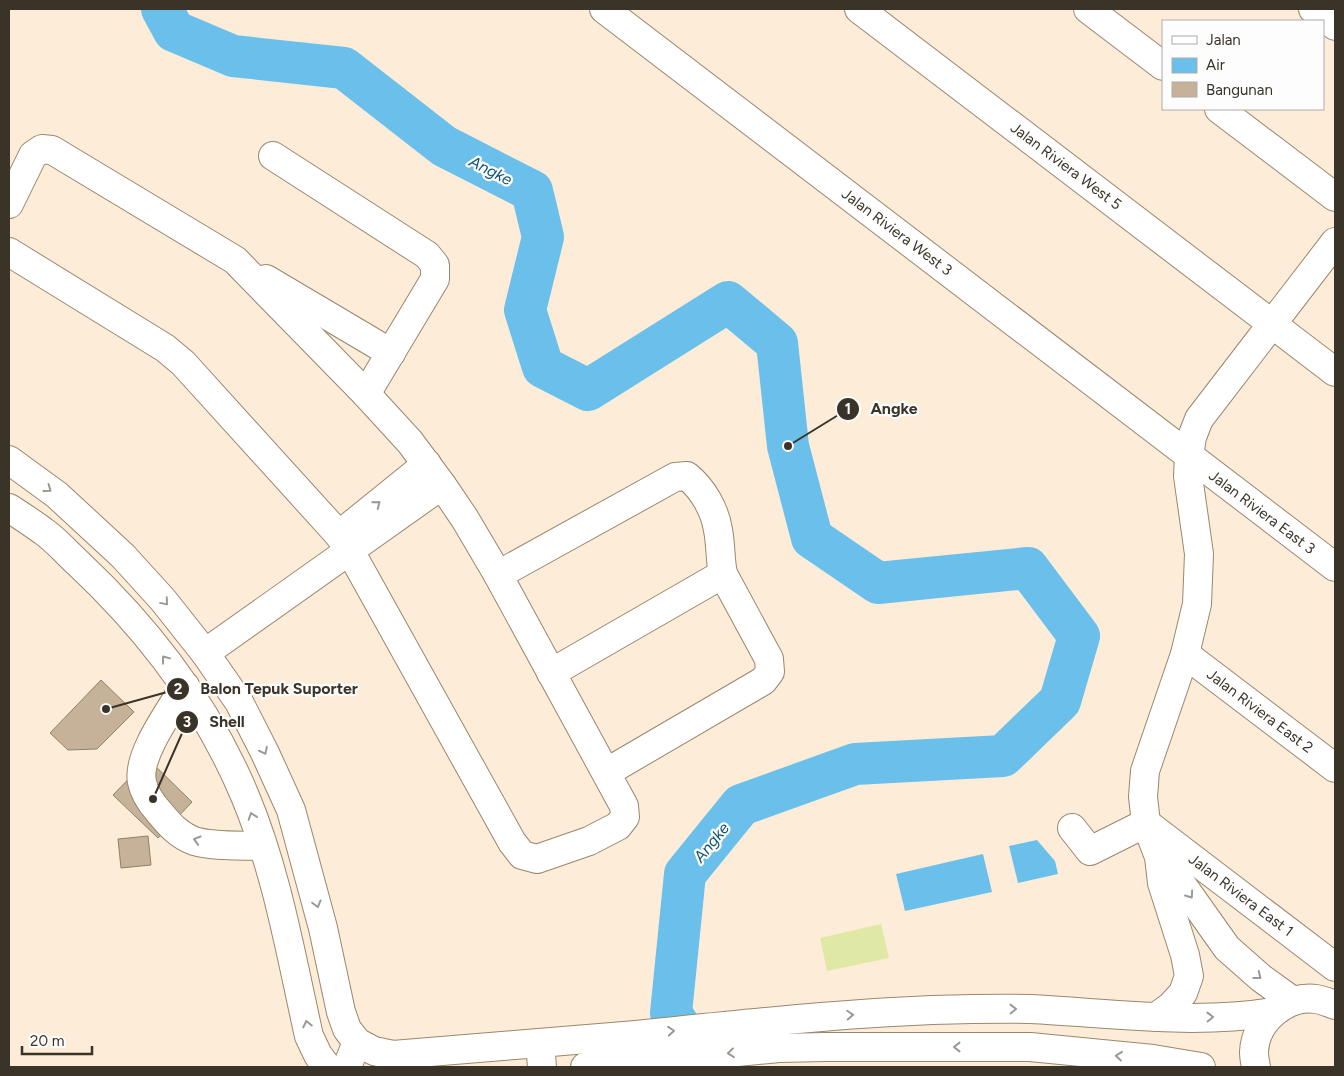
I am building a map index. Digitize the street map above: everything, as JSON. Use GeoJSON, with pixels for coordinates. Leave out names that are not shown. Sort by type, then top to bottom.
{"type":"FeatureCollection","features":[{"type":"Feature","properties":{"kind":"street","name":"Jalan Riviera West 3"},"geometry":{"type":"LineString","coordinates":[[604,9],[1189,456]]}},
{"type":"Feature","properties":{"kind":"street","name":"Jalan Riviera West 5"},"geometry":{"type":"LineString","coordinates":[[859,9],[1335,372]]}},
{"type":"Feature","properties":{"kind":"street"},"geometry":{"type":"LineString","coordinates":[[1088,9],[1162,65]]}},
{"type":"Feature","properties":{"kind":"street"},"geometry":{"type":"LineString","coordinates":[[1313,9],[1335,26]]}},
{"type":"Feature","properties":{"kind":"street"},"geometry":{"type":"LineString","coordinates":[[1220,110],[1335,197]]}},
{"type":"Feature","properties":{"kind":"street"},"geometry":{"type":"LineString","coordinates":[[9,204],[33,155],[42,149],[52,150],[391,353]]}},
{"type":"Feature","properties":{"kind":"street"},"geometry":{"type":"LineString","coordinates":[[273,156],[427,255],[435,265],[435,279],[366,394]]}},
{"type":"Feature","properties":{"kind":"street"},"geometry":{"type":"LineString","coordinates":[[1156,1017],[1171,1006],[1183,993],[1189,976],[1185,955],[1162,883],[1159,857],[1146,823],[1143,797],[1145,771],[1185,654],[1197,604],[1198,554],[1188,476],[1192,437],[1200,419],[1335,242]]}},
{"type":"Feature","properties":{"kind":"street"},"geometry":{"type":"LineString","coordinates":[[9,252],[165,348],[183,363],[344,542],[512,842],[522,855],[537,858],[589,841],[618,826],[626,817],[624,806],[498,575],[435,474],[410,442],[366,394],[235,260]]}},
{"type":"Feature","properties":{"kind":"street","name":"Jalan Riviera East 3"},"geometry":{"type":"LineString","coordinates":[[1189,456],[1335,568]]}},
{"type":"Feature","properties":{"kind":"street"},"geometry":{"type":"LineString","coordinates":[[9,460],[57,495],[123,556],[164,600],[205,653],[239,702],[266,753],[291,810],[323,928],[341,1012],[347,1030],[357,1042],[374,1051],[393,1055],[493,1057],[541,1055],[622,1036],[821,1017],[933,1010],[1028,1009],[1156,1017],[1245,1017],[1315,999],[1335,1005]]}},
{"type":"Feature","properties":{"kind":"street"},"geometry":{"type":"LineString","coordinates":[[205,653],[344,542],[435,474]]}},
{"type":"Feature","properties":{"kind":"street"},"geometry":{"type":"LineString","coordinates":[[498,575],[675,477],[687,476],[698,485],[715,516],[723,574],[769,659],[770,672],[763,681],[606,772]]}},
{"type":"Feature","properties":{"kind":"street"},"geometry":{"type":"LineString","coordinates":[[9,508],[45,532],[107,590],[186,686],[225,754],[245,796],[279,903],[309,1036],[318,1055],[327,1067]]}},
{"type":"Feature","properties":{"kind":"street"},"geometry":{"type":"LineString","coordinates":[[551,673],[723,574]]}},
{"type":"Feature","properties":{"kind":"street","name":"Jalan Riviera East 2"},"geometry":{"type":"LineString","coordinates":[[1185,654],[1335,768]]}},
{"type":"Feature","properties":{"kind":"street"},"geometry":{"type":"LineString","coordinates":[[186,686],[154,736],[144,761],[142,782],[151,802],[176,832],[194,841],[262,846]]}},
{"type":"Feature","properties":{"kind":"street"},"geometry":{"type":"LineString","coordinates":[[1072,828],[1090,852],[1146,823]]}},
{"type":"Feature","properties":{"kind":"street","name":"Jalan Riviera East 1"},"geometry":{"type":"LineString","coordinates":[[1146,823],[1335,967]]}},
{"type":"Feature","properties":{"kind":"street"},"geometry":{"type":"LineString","coordinates":[[1159,857],[1178,879],[1227,948],[1261,978],[1283,1007]]}},
{"type":"Feature","properties":{"kind":"street"},"geometry":{"type":"LineString","coordinates":[[1256,1067],[1254,1051],[1260,1030],[1283,1007]]}},
{"type":"Feature","properties":{"kind":"street"},"geometry":{"type":"LineString","coordinates":[[821,1017],[824,1047]]}},
{"type":"Feature","properties":{"kind":"street"},"geometry":{"type":"LineString","coordinates":[[347,1067],[357,1042]]}},
{"type":"Feature","properties":{"kind":"street"},"geometry":{"type":"LineString","coordinates":[[585,1067],[779,1048],[824,1047],[1202,1067]]}},
{"type":"Feature","properties":{"kind":"green space"},"geometry":{"type":"Polygon","coordinates":[[[881,924],[889,958],[827,971],[820,938],[881,924]]]}},
{"type":"Feature","properties":{"kind":"water"},"geometry":{"type":"Polygon","coordinates":[[[1037,840],[1055,861],[1058,874],[1018,883],[1009,846],[1037,840]]]}},
{"type":"Feature","properties":{"kind":"water"},"geometry":{"type":"Polygon","coordinates":[[[983,854],[992,892],[905,911],[896,874],[983,854]]]}},
{"type":"Feature","properties":{"kind":"building"},"geometry":{"type":"Polygon","coordinates":[[[101,680],[134,712],[97,749],[68,750],[50,733],[101,680]]]}},
{"type":"Feature","properties":{"kind":"building"},"geometry":{"type":"Polygon","coordinates":[[[148,759],[192,802],[158,838],[113,795],[148,759]]]}},
{"type":"Feature","properties":{"kind":"building"},"geometry":{"type":"Polygon","coordinates":[[[148,836],[151,865],[121,868],[118,839],[148,836]]]}},
{"type":"Feature","properties":{"kind":"waterway","name":"Angke"},"geometry":{"type":"LineString","coordinates":[[162,9],[174,31],[233,56],[344,68],[444,146],[532,191],[543,237],[525,310],[543,367],[588,390],[728,302],[777,343],[788,446],[812,538],[878,583],[1028,568],[1079,636],[1060,701],[1003,756],[855,764],[741,805],[685,874],[671,1013],[705,1066]]}},
{"type":"Feature","properties":{"kind":"place","name":"Angke"},"geometry":{"type":"Point","coordinates":[788,446]}},
{"type":"Feature","properties":{"kind":"place","name":"Balon Tepuk Suporter"},"geometry":{"type":"Point","coordinates":[106,709]}},
{"type":"Feature","properties":{"kind":"place","name":"Shell"},"geometry":{"type":"Point","coordinates":[153,799]}}]}
